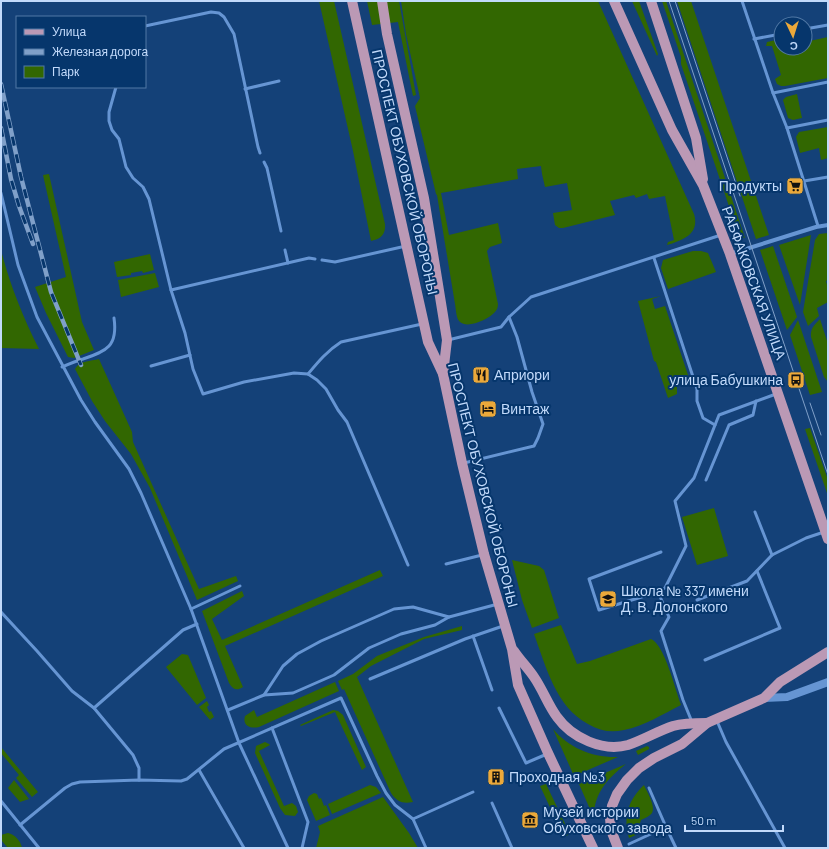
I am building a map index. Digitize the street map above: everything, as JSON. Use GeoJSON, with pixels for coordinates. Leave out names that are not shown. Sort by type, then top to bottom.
{"type":"FeatureCollection","features":[{"type":"Feature","properties":{"kind":"main road","name":"ПРОСПЕКТ ОБУХОВСКОЙ ОБОРОНЫ"},"geometry":{"type":"LineString","coordinates":[[352,1],[408,246],[428,342],[443,374],[462,463],[484,554],[512,649],[518,685],[593,848]]}},
{"type":"Feature","properties":{"kind":"main road"},"geometry":{"type":"LineString","coordinates":[[382,1],[387,34],[424,198],[448,340],[443,374]]}},
{"type":"Feature","properties":{"kind":"main road","name":"РАБФАКОВСКАЯ УЛИЦА"},"geometry":{"type":"LineString","coordinates":[[614,1],[672,130],[703,185],[730,254],[827,535]]}},
{"type":"Feature","properties":{"kind":"main road"},"geometry":{"type":"LineString","coordinates":[[651,1],[696,138],[703,185]]}},
{"type":"Feature","properties":{"kind":"main road"},"geometry":{"type":"LineString","coordinates":[[512,649],[535,678],[546,701],[558,718],[566,727],[584,739],[610,747],[628,745],[675,725],[707,723]]}},
{"type":"Feature","properties":{"kind":"main road"},"geometry":{"type":"LineString","coordinates":[[618,848],[611,830],[610,818],[612,806],[617,794],[627,780],[639,768],[654,758],[682,744],[707,723],[764,698],[780,682],[828,652]]}},
{"type":"Feature","properties":{"kind":"main road"},"geometry":{"type":"LineString","coordinates":[[764,698],[787,697],[828,682]]}},
{"type":"Feature","properties":{"kind":"street"},"geometry":{"type":"LineString","coordinates":[[730,254],[818,226],[828,225]]}},
{"type":"Feature","properties":{"kind":"lane"},"geometry":{"type":"LineString","coordinates":[[742,1],[773,93],[787,128],[818,226]]}},
{"type":"Feature","properties":{"kind":"lane"},"geometry":{"type":"LineString","coordinates":[[146,26],[211,12],[219,13],[224,17],[234,34],[260,153]]}},
{"type":"Feature","properties":{"kind":"lane"},"geometry":{"type":"LineString","coordinates":[[813,28],[828,25]]}},
{"type":"Feature","properties":{"kind":"lane"},"geometry":{"type":"LineString","coordinates":[[754,39],[773,35]]}},
{"type":"Feature","properties":{"kind":"lane"},"geometry":{"type":"LineString","coordinates":[[245,89],[280,81]]}},
{"type":"Feature","properties":{"kind":"lane"},"geometry":{"type":"LineString","coordinates":[[773,93],[828,82]]}},
{"type":"Feature","properties":{"kind":"lane"},"geometry":{"type":"LineString","coordinates":[[116,88],[109,112],[109,121],[112,130],[119,139],[126,167],[133,178],[143,187],[149,199],[171,290],[185,333],[193,369],[203,394],[244,382],[294,373],[308,374],[317,380],[326,389],[347,422],[408,565]]}},
{"type":"Feature","properties":{"kind":"lane"},"geometry":{"type":"LineString","coordinates":[[787,128],[828,120]]}},
{"type":"Feature","properties":{"kind":"lane"},"geometry":{"type":"LineString","coordinates":[[264,162],[267,168],[281,231]]}},
{"type":"Feature","properties":{"kind":"lane"},"geometry":{"type":"LineString","coordinates":[[804,181],[828,177]]}},
{"type":"Feature","properties":{"kind":"lane"},"geometry":{"type":"LineString","coordinates":[[1,193],[18,265],[37,317],[62,367],[95,422],[129,470],[141,493],[197,624],[239,743],[288,848]]}},
{"type":"Feature","properties":{"kind":"lane"},"geometry":{"type":"LineString","coordinates":[[448,340],[501,327],[509,317],[531,297],[722,235]]}},
{"type":"Feature","properties":{"kind":"lane"},"geometry":{"type":"LineString","coordinates":[[322,260],[335,262],[408,246]]}},
{"type":"Feature","properties":{"kind":"lane"},"geometry":{"type":"LineString","coordinates":[[285,250],[288,263]]}},
{"type":"Feature","properties":{"kind":"lane"},"geometry":{"type":"LineString","coordinates":[[171,290],[309,258],[315,259]]}},
{"type":"Feature","properties":{"kind":"lane"},"geometry":{"type":"LineString","coordinates":[[654,258],[697,389],[697,401],[704,418],[715,425]]}},
{"type":"Feature","properties":{"kind":"lane"},"geometry":{"type":"LineString","coordinates":[[462,463],[534,446],[543,424],[532,392],[517,337],[509,317]]}},
{"type":"Feature","properties":{"kind":"lane"},"geometry":{"type":"LineString","coordinates":[[62,367],[97,354],[110,347],[115,336],[114,318]]}},
{"type":"Feature","properties":{"kind":"lane"},"geometry":{"type":"LineString","coordinates":[[308,374],[331,348],[341,342],[424,324]]}},
{"type":"Feature","properties":{"kind":"lane"},"geometry":{"type":"LineString","coordinates":[[151,366],[190,355]]}},
{"type":"Feature","properties":{"kind":"lane"},"geometry":{"type":"LineString","coordinates":[[661,552],[589,579],[599,610],[658,592],[664,588],[686,546],[675,501],[694,478],[719,415],[778,393]]}},
{"type":"Feature","properties":{"kind":"lane"},"geometry":{"type":"LineString","coordinates":[[706,480],[729,425],[753,415],[756,401]]}},
{"type":"Feature","properties":{"kind":"lane"},"geometry":{"type":"LineString","coordinates":[[755,512],[772,555]]}},
{"type":"Feature","properties":{"kind":"lane"},"geometry":{"type":"LineString","coordinates":[[696,600],[747,581],[772,555],[806,538],[827,535]]}},
{"type":"Feature","properties":{"kind":"lane"},"geometry":{"type":"LineString","coordinates":[[446,564],[484,554]]}},
{"type":"Feature","properties":{"kind":"lane"},"geometry":{"type":"LineString","coordinates":[[705,660],[780,628],[757,571]]}},
{"type":"Feature","properties":{"kind":"lane"},"geometry":{"type":"LineString","coordinates":[[191,609],[240,586]]}},
{"type":"Feature","properties":{"kind":"lane"},"geometry":{"type":"LineString","coordinates":[[658,592],[669,616],[661,632],[683,700],[693,723]]}},
{"type":"Feature","properties":{"kind":"lane"},"geometry":{"type":"LineString","coordinates":[[228,710],[264,695],[293,693],[334,675],[369,648],[401,634],[435,625],[449,617],[498,604]]}},
{"type":"Feature","properties":{"kind":"lane"},"geometry":{"type":"LineString","coordinates":[[264,695],[283,666],[297,654],[321,641],[394,609],[413,607],[449,617]]}},
{"type":"Feature","properties":{"kind":"lane"},"geometry":{"type":"LineString","coordinates":[[1,612],[72,692],[94,708],[133,755],[139,768],[139,780]]}},
{"type":"Feature","properties":{"kind":"lane"},"geometry":{"type":"LineString","coordinates":[[94,708],[183,630],[197,624]]}},
{"type":"Feature","properties":{"kind":"lane"},"geometry":{"type":"LineString","coordinates":[[370,679],[473,636],[505,626]]}},
{"type":"Feature","properties":{"kind":"lane"},"geometry":{"type":"LineString","coordinates":[[473,636],[492,690]]}},
{"type":"Feature","properties":{"kind":"lane"},"geometry":{"type":"LineString","coordinates":[[20,825],[72,784],[80,782],[139,780],[181,781],[187,779],[224,749],[341,698],[376,776],[395,805],[413,819],[426,848]]}},
{"type":"Feature","properties":{"kind":"lane"},"geometry":{"type":"LineString","coordinates":[[499,708],[526,763],[548,753]]}},
{"type":"Feature","properties":{"kind":"lane"},"geometry":{"type":"LineString","coordinates":[[717,719],[726,742],[785,848]]}},
{"type":"Feature","properties":{"kind":"lane"},"geometry":{"type":"LineString","coordinates":[[272,728],[308,822],[302,848]]}},
{"type":"Feature","properties":{"kind":"lane"},"geometry":{"type":"LineString","coordinates":[[199,770],[244,848]]}},
{"type":"Feature","properties":{"kind":"lane"},"geometry":{"type":"LineString","coordinates":[[649,788],[676,848]]}},
{"type":"Feature","properties":{"kind":"lane"},"geometry":{"type":"LineString","coordinates":[[413,819],[473,792]]}},
{"type":"Feature","properties":{"kind":"lane"},"geometry":{"type":"LineString","coordinates":[[1,801],[39,848]]}},
{"type":"Feature","properties":{"kind":"lane"},"geometry":{"type":"LineString","coordinates":[[492,804],[512,848]]}},
{"type":"Feature","properties":{"kind":"lane"},"geometry":{"type":"LineString","coordinates":[[629,844],[666,827]]}},
{"type":"Feature","properties":{"kind":"green space"},"geometry":{"type":"Polygon","coordinates":[[[319,1],[334,1],[385,224],[385,231],[382,236],[371,241],[353,151],[319,1]]]}},
{"type":"Feature","properties":{"kind":"green space"},"geometry":{"type":"Polygon","coordinates":[[[367,1],[399,1],[416,95],[413,96],[398,22],[372,25],[367,1]]]}},
{"type":"Feature","properties":{"kind":"green space"},"geometry":{"type":"Polygon","coordinates":[[[401,1],[598,1],[694,214],[695,227],[689,235],[679,241],[667,245],[668,242],[674,240],[665,196],[649,199],[647,194],[636,198],[634,195],[610,201],[615,215],[559,228],[555,225],[553,213],[572,210],[567,183],[545,187],[541,166],[517,169],[518,179],[441,193],[449,235],[498,223],[502,243],[490,247],[487,251],[498,304],[496,311],[488,318],[473,324],[464,324],[460,322],[456,314],[437,195],[415,106],[420,98],[406,34],[401,1]]]}},
{"type":"Feature","properties":{"kind":"green space"},"geometry":{"type":"Polygon","coordinates":[[[632,1],[639,1],[658,54],[657,56],[632,1]]]}},
{"type":"Feature","properties":{"kind":"green space"},"geometry":{"type":"Polygon","coordinates":[[[662,1],[666,1],[745,238],[739,236],[681,64],[681,57],[662,1]]]}},
{"type":"Feature","properties":{"kind":"green space"},"geometry":{"type":"Polygon","coordinates":[[[677,1],[691,1],[769,235],[756,239],[677,1]]]}},
{"type":"Feature","properties":{"kind":"green space"},"geometry":{"type":"Polygon","coordinates":[[[828,37],[828,78],[785,86],[777,84],[775,79],[781,75],[775,56],[813,56],[813,40],[828,37]]]}},
{"type":"Feature","properties":{"kind":"green space"},"geometry":{"type":"Polygon","coordinates":[[[773,41],[773,49],[772,46],[766,46],[767,42],[773,41]]]}},
{"type":"Feature","properties":{"kind":"green space"},"geometry":{"type":"Polygon","coordinates":[[[797,94],[802,118],[793,120],[788,118],[783,100],[786,97],[797,94]]]}},
{"type":"Feature","properties":{"kind":"green space"},"geometry":{"type":"Polygon","coordinates":[[[828,127],[828,158],[821,160],[819,148],[800,153],[796,137],[799,132],[828,127]]]}},
{"type":"Feature","properties":{"kind":"green space"},"geometry":{"type":"Polygon","coordinates":[[[49,174],[82,322],[94,350],[74,358],[68,357],[35,287],[66,277],[43,175],[49,174]]]}},
{"type":"Feature","properties":{"kind":"green space"},"geometry":{"type":"Polygon","coordinates":[[[828,233],[828,280],[826,281],[828,288],[828,302],[817,308],[819,316],[808,326],[803,312],[815,240],[819,234],[828,233]]]}},
{"type":"Feature","properties":{"kind":"green space"},"geometry":{"type":"Polygon","coordinates":[[[811,235],[800,305],[779,245],[811,235]]]}},
{"type":"Feature","properties":{"kind":"green space"},"geometry":{"type":"Polygon","coordinates":[[[773,246],[797,317],[787,330],[760,250],[773,246]]]}},
{"type":"Feature","properties":{"kind":"green space"},"geometry":{"type":"Polygon","coordinates":[[[1,250],[17,301],[39,349],[1,348],[1,250]]]}},
{"type":"Feature","properties":{"kind":"green space"},"geometry":{"type":"Polygon","coordinates":[[[693,251],[708,253],[716,272],[668,289],[661,268],[663,260],[693,251]]]}},
{"type":"Feature","properties":{"kind":"green space"},"geometry":{"type":"Polygon","coordinates":[[[150,254],[154,270],[143,273],[142,271],[131,273],[131,275],[117,277],[114,262],[150,254]]]}},
{"type":"Feature","properties":{"kind":"green space"},"geometry":{"type":"Polygon","coordinates":[[[155,273],[159,287],[121,297],[118,280],[155,273]]]}},
{"type":"Feature","properties":{"kind":"green space"},"geometry":{"type":"Polygon","coordinates":[[[661,296],[652,299],[655,309],[665,306],[690,381],[677,386],[677,394],[668,398],[656,362],[654,361],[638,301],[661,296]]]}},
{"type":"Feature","properties":{"kind":"green space"},"geometry":{"type":"Polygon","coordinates":[[[820,319],[828,344],[828,382],[824,377],[811,337],[813,327],[820,319]]]}},
{"type":"Feature","properties":{"kind":"green space"},"geometry":{"type":"Polygon","coordinates":[[[798,320],[822,392],[810,395],[790,335],[798,320]]]}},
{"type":"Feature","properties":{"kind":"green space"},"geometry":{"type":"Polygon","coordinates":[[[99,359],[132,432],[133,442],[199,589],[236,576],[238,581],[197,600],[150,488],[131,454],[105,421],[92,401],[75,369],[79,364],[99,359]]]}},
{"type":"Feature","properties":{"kind":"green space"},"geometry":{"type":"Polygon","coordinates":[[[810,428],[828,480],[828,496],[805,429],[810,428]]]}},
{"type":"Feature","properties":{"kind":"green space"},"geometry":{"type":"Polygon","coordinates":[[[714,508],[728,556],[697,565],[682,517],[714,508]]]}},
{"type":"Feature","properties":{"kind":"green space"},"geometry":{"type":"Polygon","coordinates":[[[512,560],[539,566],[544,570],[559,618],[532,628],[522,600],[512,560]]]}},
{"type":"Feature","properties":{"kind":"green space"},"geometry":{"type":"Polygon","coordinates":[[[380,570],[383,576],[225,646],[243,687],[235,689],[229,683],[202,611],[242,591],[244,596],[212,619],[222,640],[380,570]]]}},
{"type":"Feature","properties":{"kind":"green space"},"geometry":{"type":"Polygon","coordinates":[[[561,625],[577,664],[590,661],[651,639],[661,650],[681,705],[646,723],[624,730],[606,731],[588,724],[577,717],[560,697],[548,672],[534,634],[561,625]]]}},
{"type":"Feature","properties":{"kind":"green space"},"geometry":{"type":"Polygon","coordinates":[[[462,626],[462,630],[424,639],[371,666],[357,677],[413,802],[400,802],[391,793],[344,689],[342,690],[338,681],[353,674],[377,656],[424,637],[462,626]]]}},
{"type":"Feature","properties":{"kind":"green space"},"geometry":{"type":"Polygon","coordinates":[[[182,654],[188,655],[206,698],[197,705],[166,667],[182,654]]]}},
{"type":"Feature","properties":{"kind":"green space"},"geometry":{"type":"Polygon","coordinates":[[[335,682],[339,691],[259,727],[250,727],[245,722],[245,716],[254,710],[257,717],[335,682]]]}},
{"type":"Feature","properties":{"kind":"green space"},"geometry":{"type":"Polygon","coordinates":[[[207,701],[209,705],[207,707],[209,712],[211,711],[214,717],[210,720],[199,707],[207,701]]]}},
{"type":"Feature","properties":{"kind":"green space"},"geometry":{"type":"Polygon","coordinates":[[[333,710],[338,711],[343,715],[366,767],[362,770],[335,712],[301,726],[300,725],[333,710]]]}},
{"type":"Feature","properties":{"kind":"green space"},"geometry":{"type":"Polygon","coordinates":[[[553,729],[566,742],[591,754],[618,757],[574,776],[553,729]]]}},
{"type":"Feature","properties":{"kind":"green space"},"geometry":{"type":"Polygon","coordinates":[[[265,742],[270,745],[259,751],[284,806],[292,803],[296,806],[298,812],[295,816],[285,815],[280,808],[255,753],[256,746],[265,742]]]}},
{"type":"Feature","properties":{"kind":"green space"},"geometry":{"type":"Polygon","coordinates":[[[647,746],[649,749],[638,755],[636,751],[647,746]]]}},
{"type":"Feature","properties":{"kind":"green space"},"geometry":{"type":"Polygon","coordinates":[[[1,747],[38,792],[32,797],[16,778],[19,775],[1,753],[1,747]]]}},
{"type":"Feature","properties":{"kind":"green space"},"geometry":{"type":"Polygon","coordinates":[[[626,764],[608,780],[604,786],[597,800],[593,816],[579,784],[626,764]]]}},
{"type":"Feature","properties":{"kind":"green space"},"geometry":{"type":"Polygon","coordinates":[[[14,780],[29,799],[20,802],[8,788],[14,780]]]}},
{"type":"Feature","properties":{"kind":"green space"},"geometry":{"type":"Polygon","coordinates":[[[546,784],[570,834],[564,837],[540,786],[546,784]]]}},
{"type":"Feature","properties":{"kind":"green space"},"geometry":{"type":"Polygon","coordinates":[[[370,785],[376,787],[381,793],[332,814],[328,804],[370,785]]]}},
{"type":"Feature","properties":{"kind":"green space"},"geometry":{"type":"Polygon","coordinates":[[[644,785],[652,803],[653,810],[650,815],[641,820],[636,835],[629,838],[627,830],[628,809],[634,797],[644,785]]]}},
{"type":"Feature","properties":{"kind":"green space"},"geometry":{"type":"Polygon","coordinates":[[[314,793],[317,794],[319,799],[321,798],[330,815],[316,821],[307,800],[309,796],[314,793]]]}},
{"type":"Feature","properties":{"kind":"green space"},"geometry":{"type":"Polygon","coordinates":[[[383,797],[418,848],[316,848],[320,832],[318,826],[383,797]]]}},
{"type":"Feature","properties":{"kind":"green space"},"geometry":{"type":"Polygon","coordinates":[[[8,833],[17,838],[22,848],[8,848],[1,840],[1,835],[8,833]]]}},
{"type":"Feature","properties":{"kind":"tram line"},"geometry":{"type":"LineString","coordinates":[[669,1],[828,475]]}},
{"type":"Feature","properties":{"kind":"tram line"},"geometry":{"type":"LineString","coordinates":[[675,1],[740,196]]}},
{"type":"Feature","properties":{"kind":"tram line"},"geometry":{"type":"LineString","coordinates":[[810,403],[821,435]]}},
{"type":"Feature","properties":{"kind":"railway"},"geometry":{"type":"LineString","coordinates":[[1,84],[21,177],[51,292],[81,365]]}},
{"type":"Feature","properties":{"kind":"railway"},"geometry":{"type":"LineString","coordinates":[[1,128],[11,179],[33,244]]}},
{"type":"Feature","properties":{"kind":"place","name":"Продукты"},"geometry":{"type":"Point","coordinates":[795,186]}},
{"type":"Feature","properties":{"kind":"place","name":"Априори"},"geometry":{"type":"Point","coordinates":[481,375]}},
{"type":"Feature","properties":{"kind":"place","name":"улица Бабушкина"},"geometry":{"type":"Point","coordinates":[796,380]}},
{"type":"Feature","properties":{"kind":"place","name":"Винтаж"},"geometry":{"type":"Point","coordinates":[488,409]}},
{"type":"Feature","properties":{"kind":"place","name":"Школа № 337 имени Д. В. Долонского"},"geometry":{"type":"Point","coordinates":[608,599]}},
{"type":"Feature","properties":{"kind":"place","name":"Проходная №3"},"geometry":{"type":"Point","coordinates":[496,777]}},
{"type":"Feature","properties":{"kind":"place","name":"Музей истории Обуховского завода"},"geometry":{"type":"Point","coordinates":[530,820]}}]}
